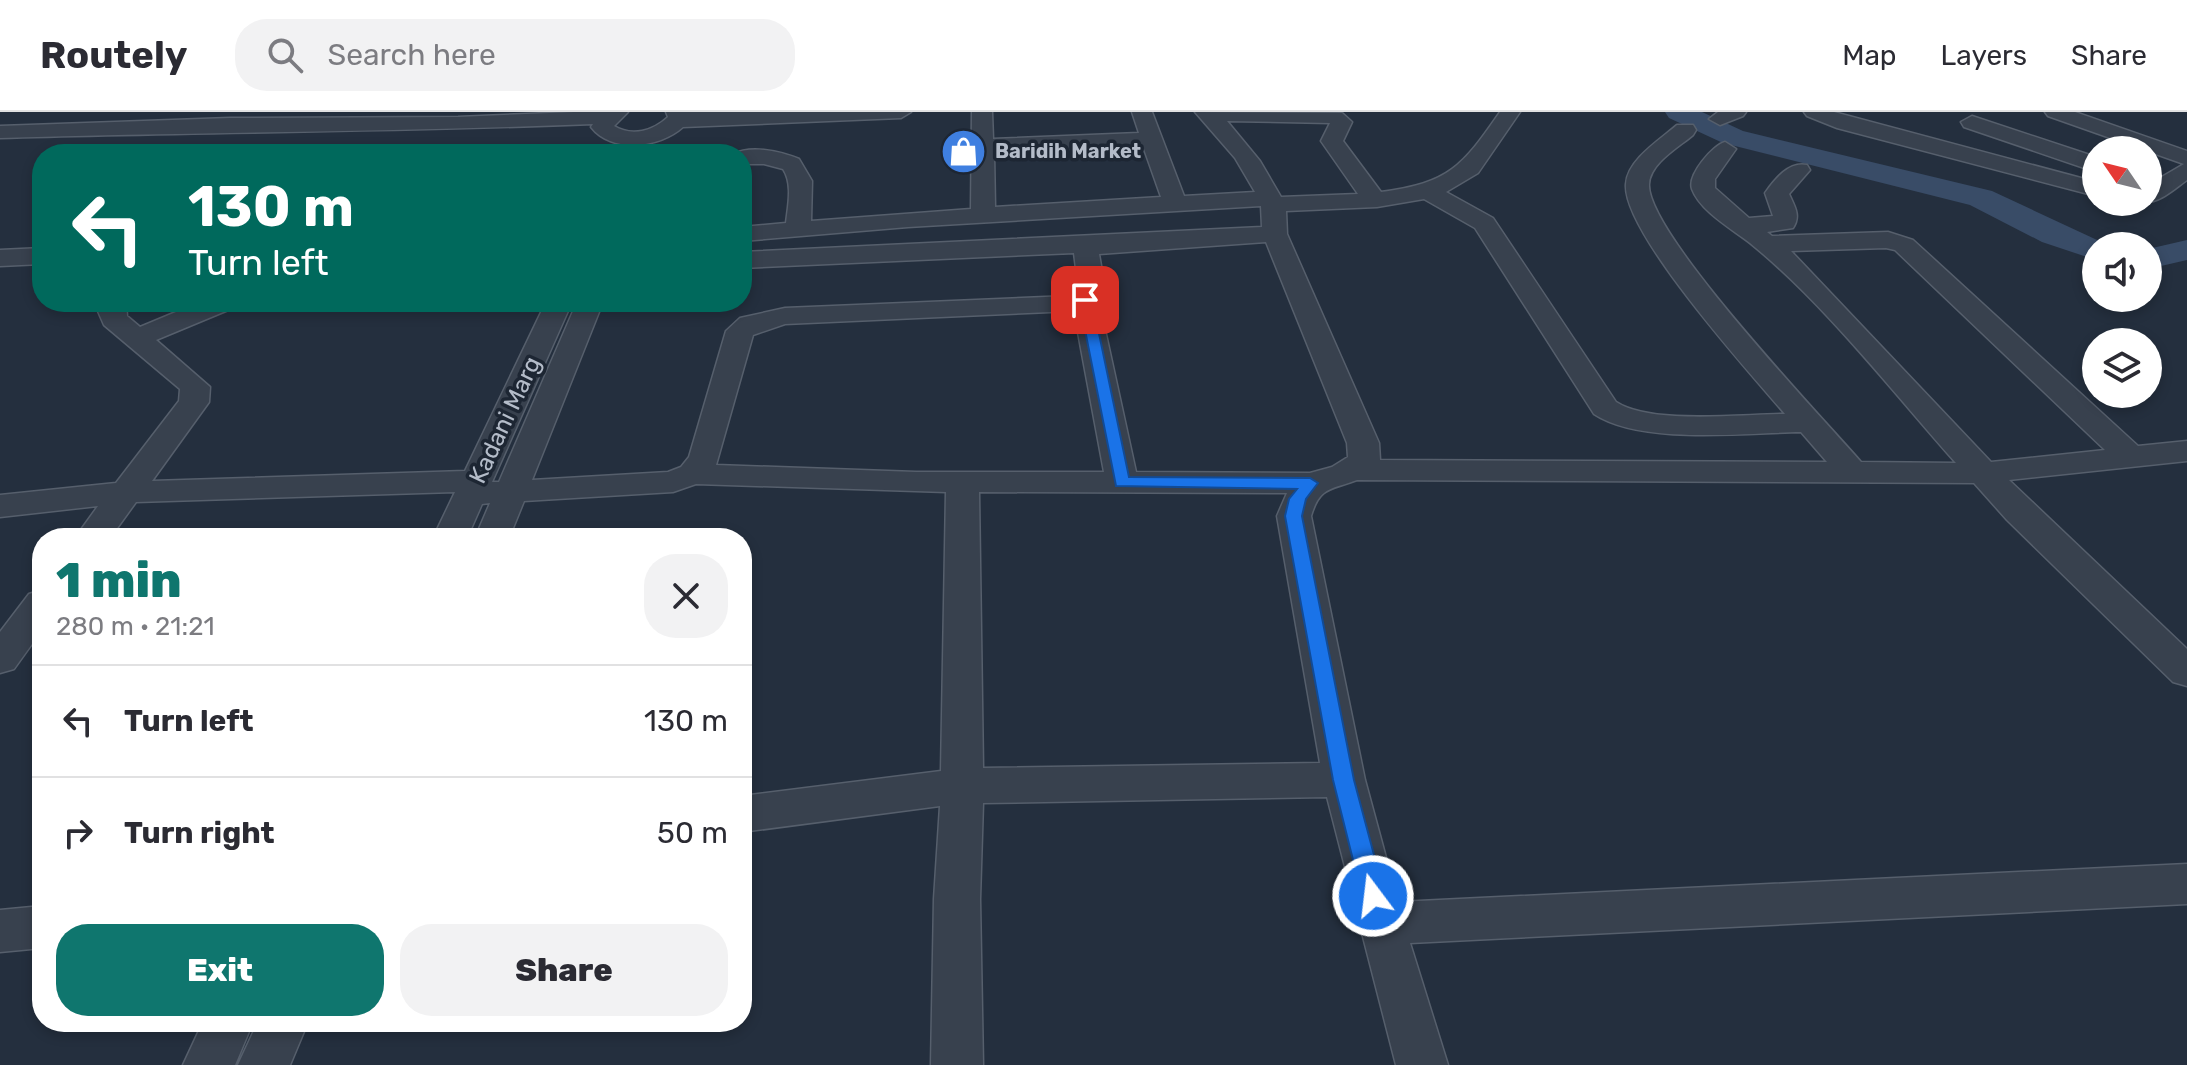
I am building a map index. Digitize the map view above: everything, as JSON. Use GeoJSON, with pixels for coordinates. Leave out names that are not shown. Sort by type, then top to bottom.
{"type":"FeatureCollection","features":[{"type":"Feature","properties":{"kind":"street"},"geometry":{"type":"LineString","coordinates":[[0,144],[614,130],[671,122],[901,112]]}},
{"type":"Feature","properties":{"kind":"street"},"geometry":{"type":"LineString","coordinates":[[982,112],[983,206]]}},
{"type":"Feature","properties":{"kind":"street"},"geometry":{"type":"LineString","coordinates":[[1142,112],[1172,196]]}},
{"type":"Feature","properties":{"kind":"street"},"geometry":{"type":"LineString","coordinates":[[692,474],[704,459],[740,331],[750,324],[785,316],[1040,306],[1085,300],[1093,294],[1086,254],[1090,248],[1272,212],[1426,190],[1455,180],[1470,168],[1510,112]]}},
{"type":"Feature","properties":{"kind":"street"},"geometry":{"type":"LineString","coordinates":[[1814,112],[2082,185]]}},
{"type":"Feature","properties":{"kind":"street"},"geometry":{"type":"LineString","coordinates":[[1880,112],[1949,131]]}},
{"type":"Feature","properties":{"kind":"street"},"geometry":{"type":"LineString","coordinates":[[2055,112],[2187,158]]}},
{"type":"Feature","properties":{"kind":"street"},"geometry":{"type":"LineString","coordinates":[[1206,113],[1327,115],[1339,119],[1341,122],[1332,141],[1373,198]]}},
{"type":"Feature","properties":{"kind":"street"},"geometry":{"type":"LineString","coordinates":[[1206,113],[1220,124],[1245,156],[1272,212],[1363,443],[1364,460],[1355,470]]}},
{"type":"Feature","properties":{"kind":"street"},"geometry":{"type":"LineString","coordinates":[[1926,144],[1972,122],[2009,115],[2082,143]]}},
{"type":"Feature","properties":{"kind":"street"},"geometry":{"type":"LineString","coordinates":[[0,132],[236,118],[465,117],[614,130]]}},
{"type":"Feature","properties":{"kind":"street"},"geometry":{"type":"LineString","coordinates":[[657,144],[671,122]]}},
{"type":"Feature","properties":{"kind":"street"},"geometry":{"type":"LineString","coordinates":[[1972,122],[2082,160]]}},
{"type":"Feature","properties":{"kind":"street"},"geometry":{"type":"LineString","coordinates":[[1727,127],[1703,179],[1703,188],[1710,199],[1793,265],[2019,512],[2187,672]]}},
{"type":"Feature","properties":{"kind":"street"},"geometry":{"type":"LineString","coordinates":[[1685,130],[1641,173],[1637,194],[1646,216],[1684,274],[1853,473]]}},
{"type":"Feature","properties":{"kind":"street"},"geometry":{"type":"LineString","coordinates":[[982,146],[1152,139]]}},
{"type":"Feature","properties":{"kind":"street"},"geometry":{"type":"LineString","coordinates":[[752,158],[781,159],[796,167],[802,177],[798,230]]}},
{"type":"Feature","properties":{"kind":"street"},"geometry":{"type":"LineString","coordinates":[[1755,235],[1787,220],[1777,193],[1799,170]]}},
{"type":"Feature","properties":{"kind":"street"},"geometry":{"type":"LineString","coordinates":[[2162,186],[2180,174]]}},
{"type":"Feature","properties":{"kind":"street"},"geometry":{"type":"LineString","coordinates":[[1426,190],[1484,223],[1605,408],[1619,417],[1651,424],[1811,423]]}},
{"type":"Feature","properties":{"kind":"street"},"geometry":{"type":"LineString","coordinates":[[752,233],[983,206],[1172,196],[1272,212]]}},
{"type":"Feature","properties":{"kind":"street"},"geometry":{"type":"LineString","coordinates":[[1755,235],[1888,240],[1904,245],[2131,457]]}},
{"type":"Feature","properties":{"kind":"street"},"geometry":{"type":"LineString","coordinates":[[752,260],[1102,244]]}},
{"type":"Feature","properties":{"kind":"street"},"geometry":{"type":"LineString","coordinates":[[0,258],[32,256]]}},
{"type":"Feature","properties":{"kind":"street"},"geometry":{"type":"LineString","coordinates":[[1085,300],[1122,483]]}},
{"type":"Feature","properties":{"kind":"street"},"geometry":{"type":"LineString","coordinates":[[100,528],[194,402],[195,387],[114,319],[112,312]]}},
{"type":"Feature","properties":{"kind":"street"},"geometry":{"type":"LineString","coordinates":[[137,338],[199,312]]}},
{"type":"Feature","properties":{"kind":"street","name":"Kadani Marg"},"geometry":{"type":"LineString","coordinates":[[455,528],[554,312]]}},
{"type":"Feature","properties":{"kind":"street","name":"Kadani Marg"},"geometry":{"type":"LineString","coordinates":[[496,528],[586,312]]}},
{"type":"Feature","properties":{"kind":"street"},"geometry":{"type":"LineString","coordinates":[[0,506],[128,492],[474,488],[511,492],[673,482],[692,474],[963,482],[1310,483],[1355,470],[1984,473],[2187,451]]}},
{"type":"Feature","properties":{"kind":"street"},"geometry":{"type":"LineString","coordinates":[[957,1065],[963,482]]}},
{"type":"Feature","properties":{"kind":"street"},"geometry":{"type":"LineString","coordinates":[[1310,483],[1298,499],[1294,516],[1344,780],[1422,1065]]}},
{"type":"Feature","properties":{"kind":"street"},"geometry":{"type":"LineString","coordinates":[[0,659],[32,616]]}},
{"type":"Feature","properties":{"kind":"street"},"geometry":{"type":"LineString","coordinates":[[752,813],[962,786],[1344,780]]}},
{"type":"Feature","properties":{"kind":"street"},"geometry":{"type":"LineString","coordinates":[[1381,924],[2187,884]]}},
{"type":"Feature","properties":{"kind":"street"},"geometry":{"type":"LineString","coordinates":[[0,931],[32,928]]}},
{"type":"Feature","properties":{"kind":"street"},"geometry":{"type":"LineString","coordinates":[[209,1065],[224,1032]]}},
{"type":"Feature","properties":{"kind":"street"},"geometry":{"type":"LineString","coordinates":[[264,1065],[279,1032]]}},
{"type":"Feature","properties":{"kind":"waterway"},"geometry":{"type":"LineString","coordinates":[[1679,112],[1733,137],[1981,198],[2054,235],[2082,245]]}},
{"type":"Feature","properties":{"kind":"waterway"},"geometry":{"type":"LineString","coordinates":[[2162,256],[2187,250]]}},
{"type":"Feature","properties":{"kind":"place","name":"Baridih Market"},"geometry":{"type":"Point","coordinates":[964,151]}},
{"type":"Feature","properties":{"kind":"route"},"geometry":{"type":"LineString","coordinates":[[1085,300],[1122,483],[1310,483],[1298,499],[1294,516],[1344,780],[1373,896]]}}]}
